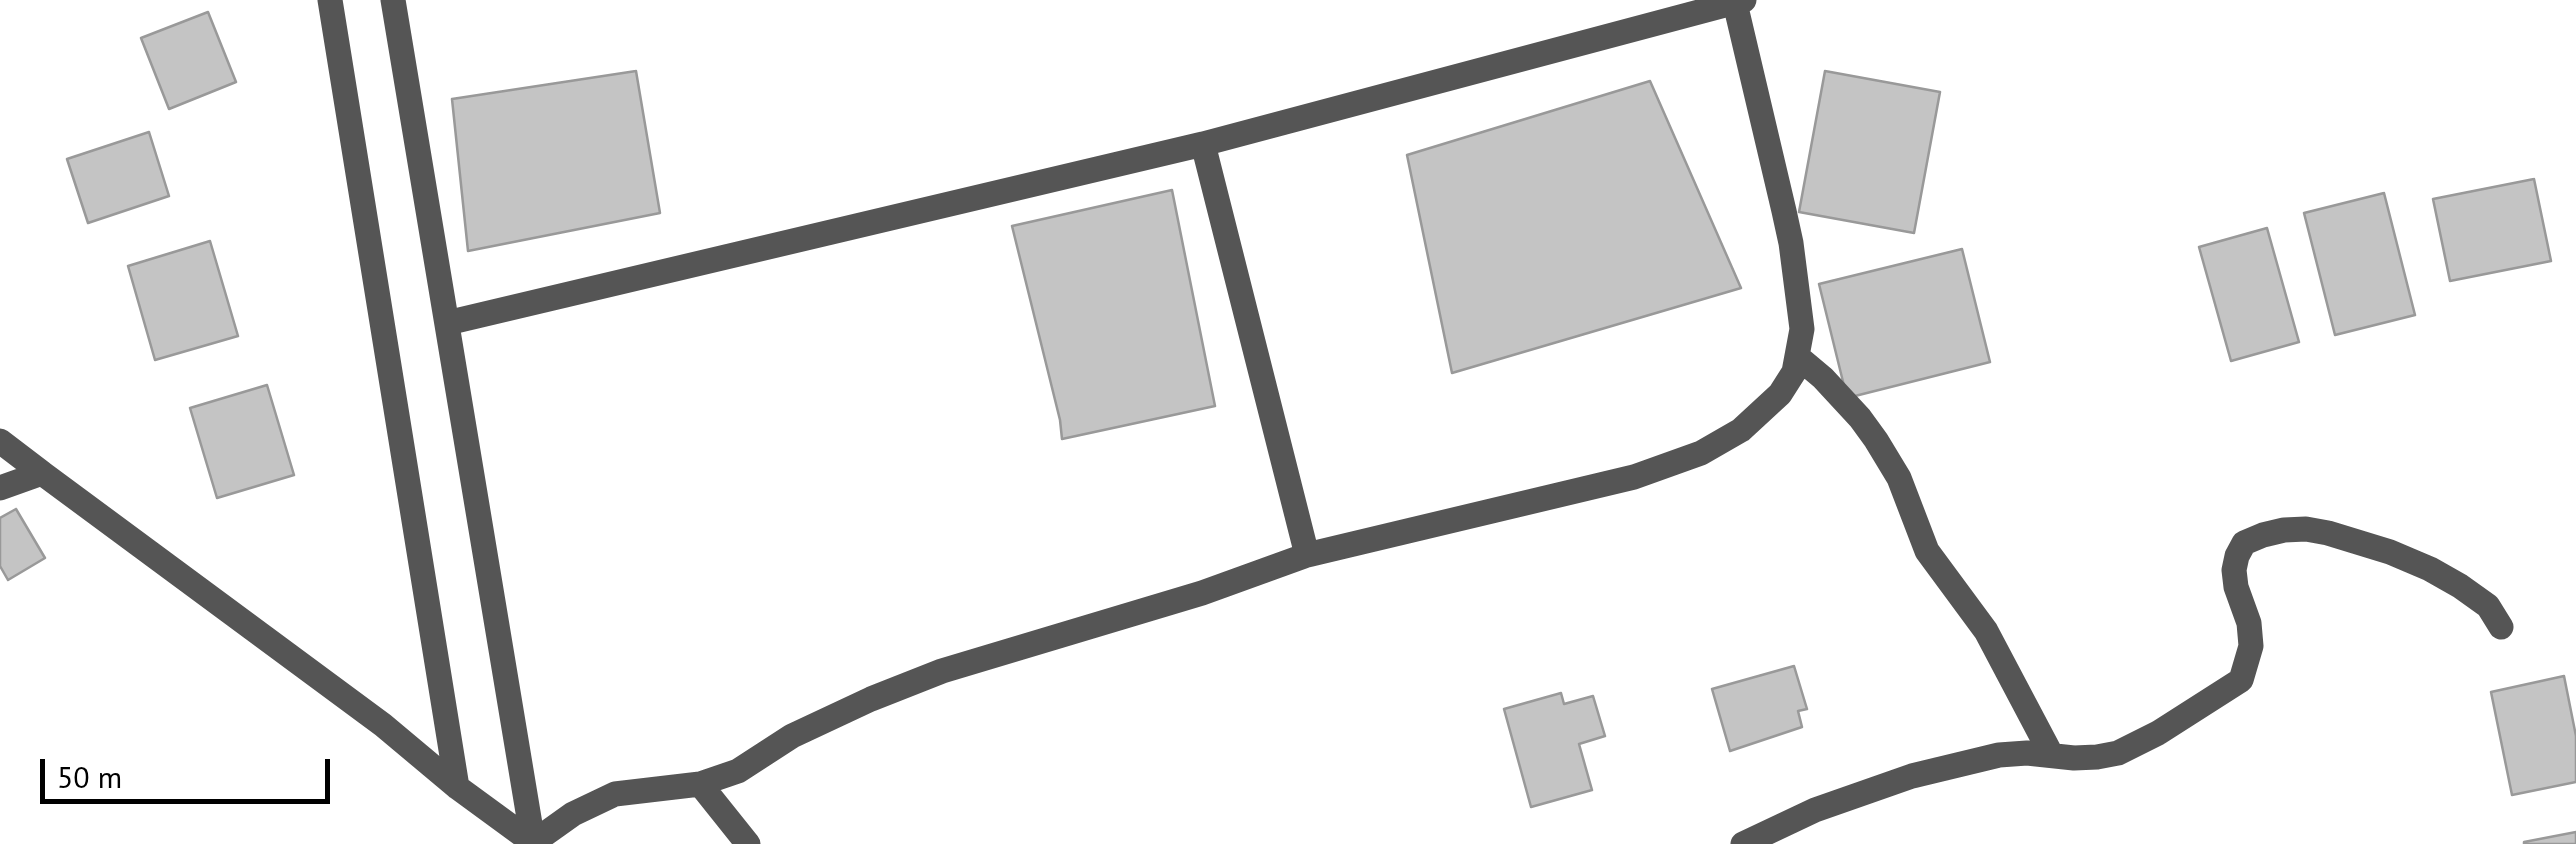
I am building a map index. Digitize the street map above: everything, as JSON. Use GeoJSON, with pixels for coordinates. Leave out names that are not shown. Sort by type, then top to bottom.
{"type":"FeatureCollection","features":[{"type":"Feature","properties":{"kind":"street"},"geometry":{"type":"LineString","coordinates":[[330,0],[457,787]]}},
{"type":"Feature","properties":{"kind":"street"},"geometry":{"type":"LineString","coordinates":[[393,0],[533,843]]}},
{"type":"Feature","properties":{"kind":"street"},"geometry":{"type":"LineString","coordinates":[[447,323],[1203,144],[1739,2],[1791,243],[1802,328],[1794,372],[1780,394],[1741,430],[1702,453],[1634,477],[1307,555],[1202,593],[942,671],[792,736],[738,770],[700,784],[615,794],[572,814],[533,843]]}},
{"type":"Feature","properties":{"kind":"street"},"geometry":{"type":"LineString","coordinates":[[1203,144],[1307,555]]}},
{"type":"Feature","properties":{"kind":"street"},"geometry":{"type":"LineString","coordinates":[[1798,357],[1860,418],[1876,440],[1899,478],[1927,551],[1986,631],[2051,754]]}},
{"type":"Feature","properties":{"kind":"street"},"geometry":{"type":"LineString","coordinates":[[0,441],[533,843]]}},
{"type":"Feature","properties":{"kind":"street"},"geometry":{"type":"LineString","coordinates":[[0,488],[42,474]]}},
{"type":"Feature","properties":{"kind":"street"},"geometry":{"type":"LineString","coordinates":[[1742,844],[1815,810],[1912,776],[1999,755],[2097,757],[2128,748],[2172,724],[2241,680],[2250,635],[2234,570],[2244,543],[2263,535],[2306,529],[2390,552],[2460,586],[2488,606],[2501,627]]}},
{"type":"Feature","properties":{"kind":"street"},"geometry":{"type":"LineString","coordinates":[[700,784],[748,844]]}},
{"type":"Feature","properties":{"kind":"building"},"geometry":{"type":"Polygon","coordinates":[[[208,12],[236,82],[169,109],[141,38],[208,12]]]}},
{"type":"Feature","properties":{"kind":"building"},"geometry":{"type":"Polygon","coordinates":[[[636,71],[660,213],[468,251],[452,99],[636,71]]]}},
{"type":"Feature","properties":{"kind":"building"},"geometry":{"type":"Polygon","coordinates":[[[1825,71],[1940,92],[1914,233],[1799,212],[1825,71]]]}},
{"type":"Feature","properties":{"kind":"building"},"geometry":{"type":"Polygon","coordinates":[[[1650,81],[1741,288],[1452,373],[1407,155],[1650,81]]]}},
{"type":"Feature","properties":{"kind":"building"},"geometry":{"type":"Polygon","coordinates":[[[149,132],[169,196],[88,223],[67,159],[149,132]]]}},
{"type":"Feature","properties":{"kind":"building"},"geometry":{"type":"Polygon","coordinates":[[[2534,179],[2551,261],[2450,281],[2433,199],[2534,179]]]}},
{"type":"Feature","properties":{"kind":"building"},"geometry":{"type":"Polygon","coordinates":[[[1172,190],[1215,406],[1062,439],[1012,226],[1172,190]]]}},
{"type":"Feature","properties":{"kind":"building"},"geometry":{"type":"Polygon","coordinates":[[[2384,193],[2415,315],[2335,335],[2304,213],[2384,193]]]}},
{"type":"Feature","properties":{"kind":"building"},"geometry":{"type":"Polygon","coordinates":[[[2267,228],[2299,342],[2231,361],[2199,247],[2267,228]]]}},
{"type":"Feature","properties":{"kind":"building"},"geometry":{"type":"Polygon","coordinates":[[[210,241],[238,336],[155,360],[128,266],[210,241]]]}},
{"type":"Feature","properties":{"kind":"building"},"geometry":{"type":"Polygon","coordinates":[[[1962,249],[1990,362],[1847,398],[1819,284],[1962,249]]]}},
{"type":"Feature","properties":{"kind":"building"},"geometry":{"type":"Polygon","coordinates":[[[267,385],[294,475],[217,498],[190,408],[267,385]]]}},
{"type":"Feature","properties":{"kind":"building"},"geometry":{"type":"Polygon","coordinates":[[[16,509],[45,558],[8,580],[0,566],[0,518],[16,509]]]}},
{"type":"Feature","properties":{"kind":"building"},"geometry":{"type":"Polygon","coordinates":[[[1794,666],[1807,709],[1798,711],[1802,727],[1730,751],[1712,689],[1794,666]]]}},
{"type":"Feature","properties":{"kind":"building"},"geometry":{"type":"Polygon","coordinates":[[[2564,676],[2576,736],[2576,782],[2512,795],[2491,692],[2564,676]]]}},
{"type":"Feature","properties":{"kind":"building"},"geometry":{"type":"Polygon","coordinates":[[[1561,693],[1564,704],[1593,696],[1605,736],[1579,744],[1592,790],[1531,807],[1504,709],[1561,693]]]}},
{"type":"Feature","properties":{"kind":"building"},"geometry":{"type":"Polygon","coordinates":[[[2576,832],[2576,844],[2524,844],[2524,842],[2576,832]]]}}]}
